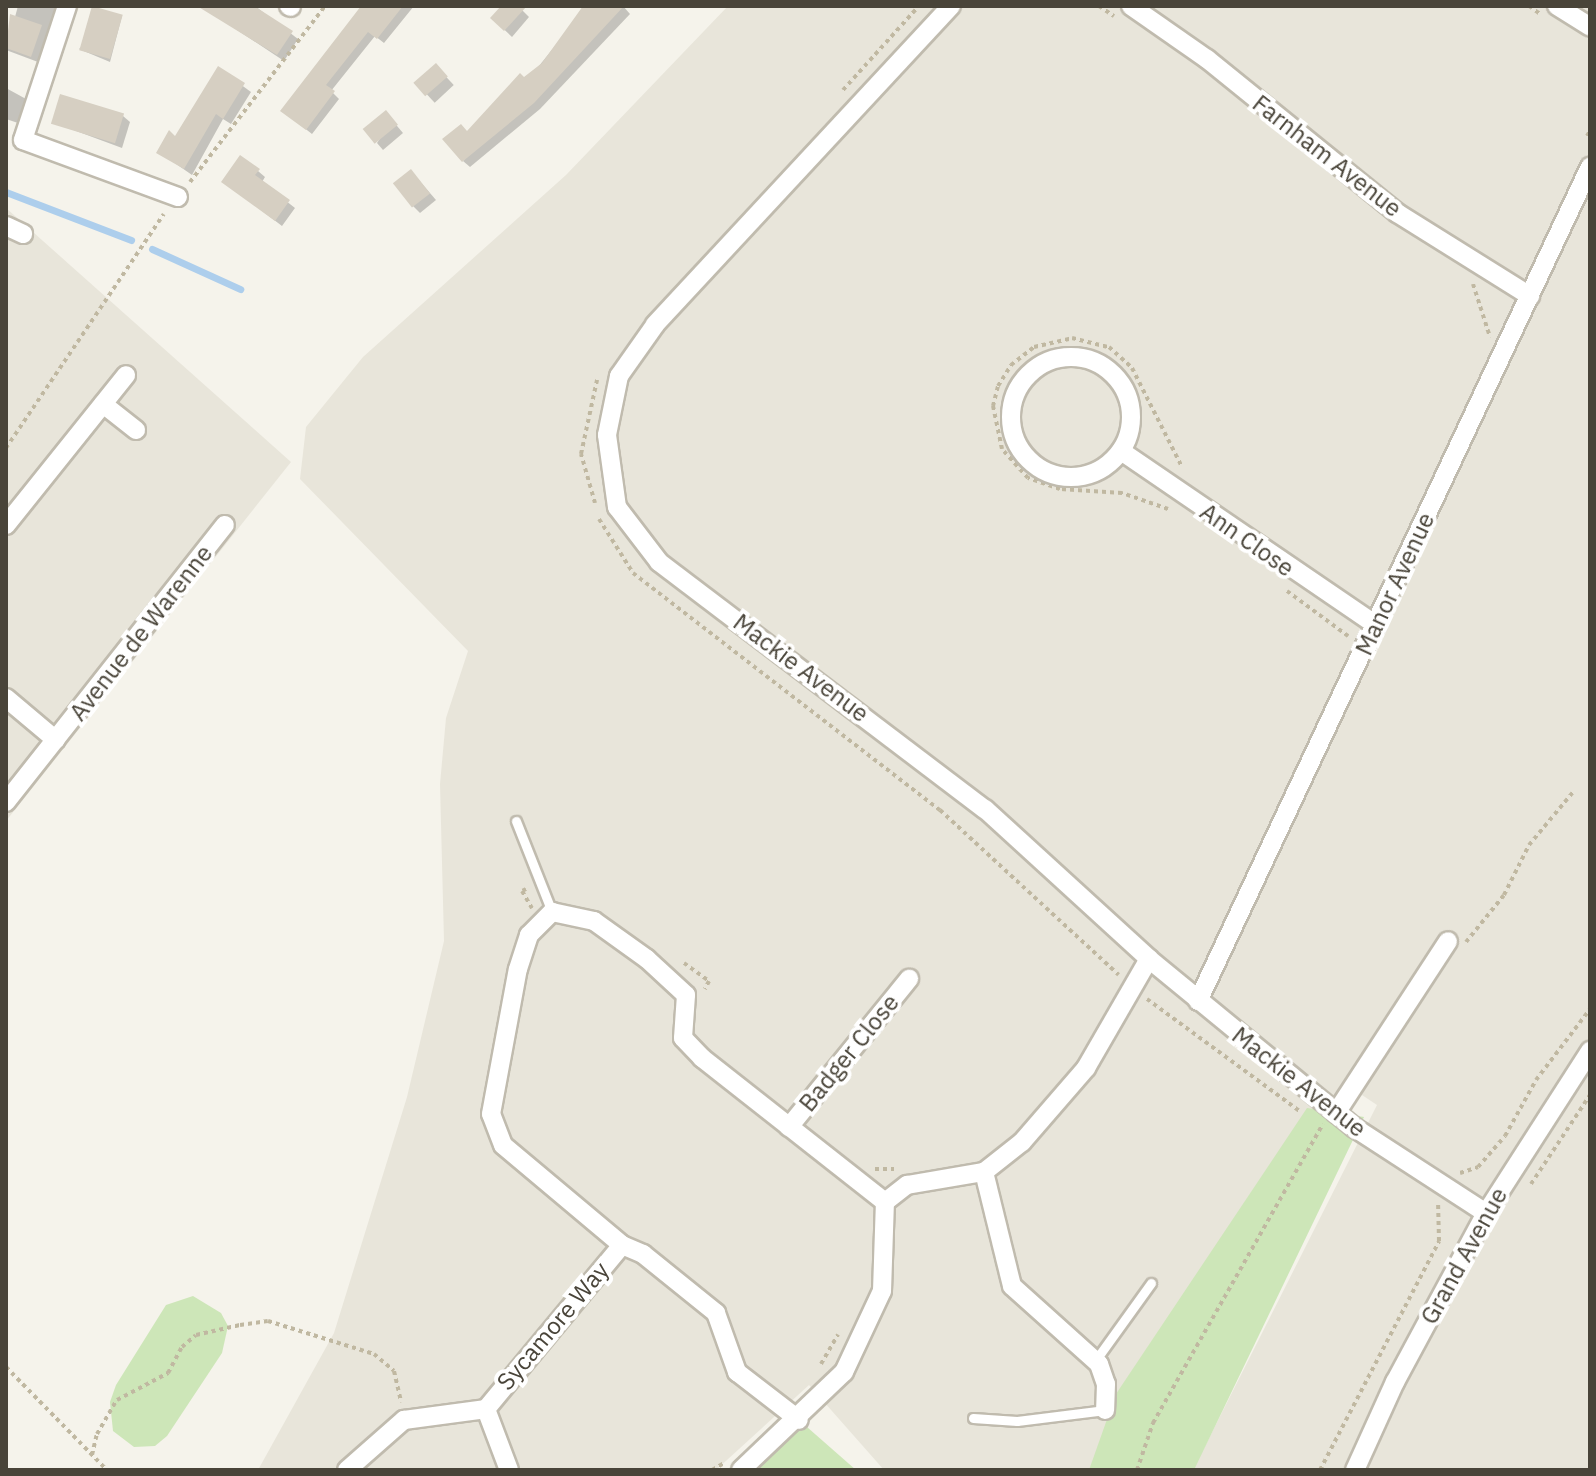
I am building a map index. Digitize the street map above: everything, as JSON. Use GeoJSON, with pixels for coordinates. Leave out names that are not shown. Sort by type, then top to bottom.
{"type":"FeatureCollection","features":[{"type":"Feature","properties":{"kind":"street"},"geometry":{"type":"LineString","coordinates":[[67,6],[14,136],[178,197]]}},
{"type":"Feature","properties":{"kind":"street","name":"Mackie Avenue"},"geometry":{"type":"LineString","coordinates":[[951,6],[655,325],[619,376],[607,435],[617,507],[659,562],[985,809],[1198,1001],[1336,1113],[1486,1213]]}},
{"type":"Feature","properties":{"kind":"street","name":"Farnham Avenue"},"geometry":{"type":"LineString","coordinates":[[1131,6],[1207,59],[1397,213],[1530,296]]}},
{"type":"Feature","properties":{"kind":"street"},"geometry":{"type":"LineString","coordinates":[[1557,6],[1590,27]]}},
{"type":"Feature","properties":{"kind":"street","name":"Manor Avenue"},"geometry":{"type":"LineString","coordinates":[[1198,1001],[1590,167]]}},
{"type":"Feature","properties":{"kind":"street"},"geometry":{"type":"LineString","coordinates":[[1088,358],[1105,367],[1128,396],[1132,415],[1121,451],[1087,475],[1057,475],[1029,461],[1011,424],[1020,384],[1051,359],[1088,358]]}},
{"type":"Feature","properties":{"kind":"street"},"geometry":{"type":"LineString","coordinates":[[6,525],[126,375]]}},
{"type":"Feature","properties":{"kind":"street"},"geometry":{"type":"LineString","coordinates":[[103,404],[136,430]]}},
{"type":"Feature","properties":{"kind":"street","name":"Ann Close"},"geometry":{"type":"LineString","coordinates":[[1121,451],[1376,625]]}},
{"type":"Feature","properties":{"kind":"street","name":"Avenue de Warenne"},"geometry":{"type":"LineString","coordinates":[[6,802],[225,525]]}},
{"type":"Feature","properties":{"kind":"street","name":"Avenue de Warenne"},"geometry":{"type":"LineString","coordinates":[[6,698],[56,740]]}},
{"type":"Feature","properties":{"kind":"street"},"geometry":{"type":"LineString","coordinates":[[552,912],[529,935],[518,969],[491,1114],[503,1145],[622,1245]]}},
{"type":"Feature","properties":{"kind":"street","name":"Badger Close"},"geometry":{"type":"LineString","coordinates":[[552,912],[594,921],[686,995],[683,1038],[732,1084],[885,1202]]}},
{"type":"Feature","properties":{"kind":"street"},"geometry":{"type":"LineString","coordinates":[[1336,1113],[1448,941]]}},
{"type":"Feature","properties":{"kind":"street"},"geometry":{"type":"LineString","coordinates":[[739,1462],[799,1420],[844,1372],[882,1291],[885,1202],[907,1185],[984,1172],[1022,1142],[1086,1068],[1125,983],[1149,959]]}},
{"type":"Feature","properties":{"kind":"street","name":"Badger Close"},"geometry":{"type":"LineString","coordinates":[[789,1127],[909,979]]}},
{"type":"Feature","properties":{"kind":"street","name":"Grand Avenue"},"geometry":{"type":"LineString","coordinates":[[1355,1470],[1395,1382],[1486,1213],[1590,1051]]}},
{"type":"Feature","properties":{"kind":"street"},"geometry":{"type":"LineString","coordinates":[[984,1172],[1012,1286],[1095,1361],[1106,1384],[1105,1410]]}},
{"type":"Feature","properties":{"kind":"street","name":"Sycamore Way"},"geometry":{"type":"LineString","coordinates":[[509,1470],[486,1409],[622,1245],[643,1254],[716,1313],[737,1372],[799,1420]]}},
{"type":"Feature","properties":{"kind":"street"},"geometry":{"type":"LineString","coordinates":[[347,1470],[404,1420],[486,1409]]}},
{"type":"Feature","properties":{"kind":"lane"},"geometry":{"type":"LineString","coordinates":[[516,821],[543,880],[552,912]]}},
{"type":"Feature","properties":{"kind":"lane"},"geometry":{"type":"LineString","coordinates":[[1095,1361],[1151,1283]]}},
{"type":"Feature","properties":{"kind":"lane"},"geometry":{"type":"LineString","coordinates":[[973,1418],[1017,1421],[1105,1410]]}},
{"type":"Feature","properties":{"kind":"path"},"geometry":{"type":"LineString","coordinates":[[6,448],[178,197],[325,6]]}},
{"type":"Feature","properties":{"kind":"path"},"geometry":{"type":"LineString","coordinates":[[833,101],[919,6]]}},
{"type":"Feature","properties":{"kind":"path"},"geometry":{"type":"LineString","coordinates":[[598,379],[591,392],[581,454],[600,521],[633,573],[940,810],[1125,983],[1334,1134]]}},
{"type":"Feature","properties":{"kind":"path"},"geometry":{"type":"LineString","coordinates":[[526,918],[532,909],[522,891],[543,880]]}},
{"type":"Feature","properties":{"kind":"path"},"geometry":{"type":"LineString","coordinates":[[673,955],[709,981],[703,993]]}},
{"type":"Feature","properties":{"kind":"path"},"geometry":{"type":"LineString","coordinates":[[1434,1207],[1456,1174],[1478,1167],[1505,1136],[1536,1080],[1590,1009]]}},
{"type":"Feature","properties":{"kind":"path"},"geometry":{"type":"LineString","coordinates":[[1523,1196],[1590,1095]]}},
{"type":"Feature","properties":{"kind":"path"},"geometry":{"type":"LineString","coordinates":[[1137,1470],[1153,1423],[1322,1126],[1336,1113]]}},
{"type":"Feature","properties":{"kind":"path"},"geometry":{"type":"LineString","coordinates":[[863,1161],[876,1170],[905,1168]]}},
{"type":"Feature","properties":{"kind":"path"},"geometry":{"type":"LineString","coordinates":[[869,1190],[876,1170]]}},
{"type":"Feature","properties":{"kind":"path"},"geometry":{"type":"LineString","coordinates":[[1320,1470],[1439,1241],[1434,1207],[1428,1200]]}},
{"type":"Feature","properties":{"kind":"path"},"geometry":{"type":"LineString","coordinates":[[92,1455],[97,1434],[117,1400],[168,1373],[182,1347],[196,1335],[268,1321],[374,1354],[394,1371],[404,1420]]}},
{"type":"Feature","properties":{"kind":"path"},"geometry":{"type":"LineString","coordinates":[[816,1373],[844,1323]]}},
{"type":"Feature","properties":{"kind":"path"},"geometry":{"type":"LineString","coordinates":[[6,1367],[107,1470]]}},
{"type":"Feature","properties":{"kind":"path"},"geometry":{"type":"LineString","coordinates":[[712,1470],[739,1462]]}},
{"type":"Feature","properties":{"kind":"shaded area"},"geometry":{"type":"Polygon","coordinates":[[[728,6],[1590,6],[1590,1470],[1193,1470],[1377,1105],[1347,1085],[1099,1470],[884,1470],[809,1385],[716,1470],[258,1470],[334,1333],[407,1097],[444,941],[440,784],[446,718],[468,651],[300,479],[306,427],[363,357],[566,175],[728,6]]]}},
{"type":"Feature","properties":{"kind":"shaded area"},"geometry":{"type":"Polygon","coordinates":[[[6,208],[291,462],[6,821],[6,208]]]}},
{"type":"Feature","properties":{"kind":"green space"},"geometry":{"type":"Polygon","coordinates":[[[1307,1108],[1364,1117],[1194,1470],[1089,1470],[1116,1394],[1307,1108]]]}},
{"type":"Feature","properties":{"kind":"green space"},"geometry":{"type":"Polygon","coordinates":[[[193,1296],[221,1313],[228,1326],[222,1353],[167,1436],[155,1446],[134,1447],[113,1431],[110,1402],[116,1385],[166,1305],[193,1296]]]}},
{"type":"Feature","properties":{"kind":"green space"},"geometry":{"type":"Polygon","coordinates":[[[799,1420],[856,1470],[741,1470],[799,1420]]]}},
{"type":"Feature","properties":{"kind":"building"},"geometry":{"type":"Polygon","coordinates":[[[92,6],[123,15],[110,59],[79,50],[92,6]]]}},
{"type":"Feature","properties":{"kind":"building"},"geometry":{"type":"Polygon","coordinates":[[[197,6],[254,6],[293,31],[277,55],[197,6]]]}},
{"type":"Feature","properties":{"kind":"building"},"geometry":{"type":"Polygon","coordinates":[[[361,6],[403,6],[377,39],[368,32],[326,85],[335,91],[306,130],[280,111],[361,6]]]}},
{"type":"Feature","properties":{"kind":"building"},"geometry":{"type":"Polygon","coordinates":[[[501,6],[527,6],[504,31],[490,18],[501,6]]]}},
{"type":"Feature","properties":{"kind":"building"},"geometry":{"type":"Polygon","coordinates":[[[583,6],[624,6],[534,103],[462,162],[442,139],[461,124],[467,131],[520,73],[524,77],[542,63],[583,6]]]}},
{"type":"Feature","properties":{"kind":"building"},"geometry":{"type":"Polygon","coordinates":[[[10,14],[42,25],[31,57],[6,48],[10,14]]]}},
{"type":"Feature","properties":{"kind":"building"},"geometry":{"type":"Polygon","coordinates":[[[436,63],[448,77],[425,96],[413,83],[436,63]]]}},
{"type":"Feature","properties":{"kind":"building"},"geometry":{"type":"Polygon","coordinates":[[[218,66],[245,83],[223,119],[216,114],[184,169],[156,153],[169,130],[175,136],[218,66]]]}},
{"type":"Feature","properties":{"kind":"building"},"geometry":{"type":"Polygon","coordinates":[[[60,94],[124,114],[115,143],[51,124],[60,94]]]}},
{"type":"Feature","properties":{"kind":"building"},"geometry":{"type":"Polygon","coordinates":[[[386,110],[398,125],[375,144],[363,129],[386,110]]]}},
{"type":"Feature","properties":{"kind":"building"},"geometry":{"type":"Polygon","coordinates":[[[240,155],[260,169],[255,175],[290,200],[275,221],[221,182],[240,155]]]}},
{"type":"Feature","properties":{"kind":"building"},"geometry":{"type":"Polygon","coordinates":[[[411,169],[430,193],[412,208],[393,183],[411,169]]]}},
{"type":"Feature","properties":{"kind":"waterway"},"geometry":{"type":"LineString","coordinates":[[6,192],[131,240]]}},
{"type":"Feature","properties":{"kind":"waterway"},"geometry":{"type":"LineString","coordinates":[[152,249],[240,289]]}}]}
